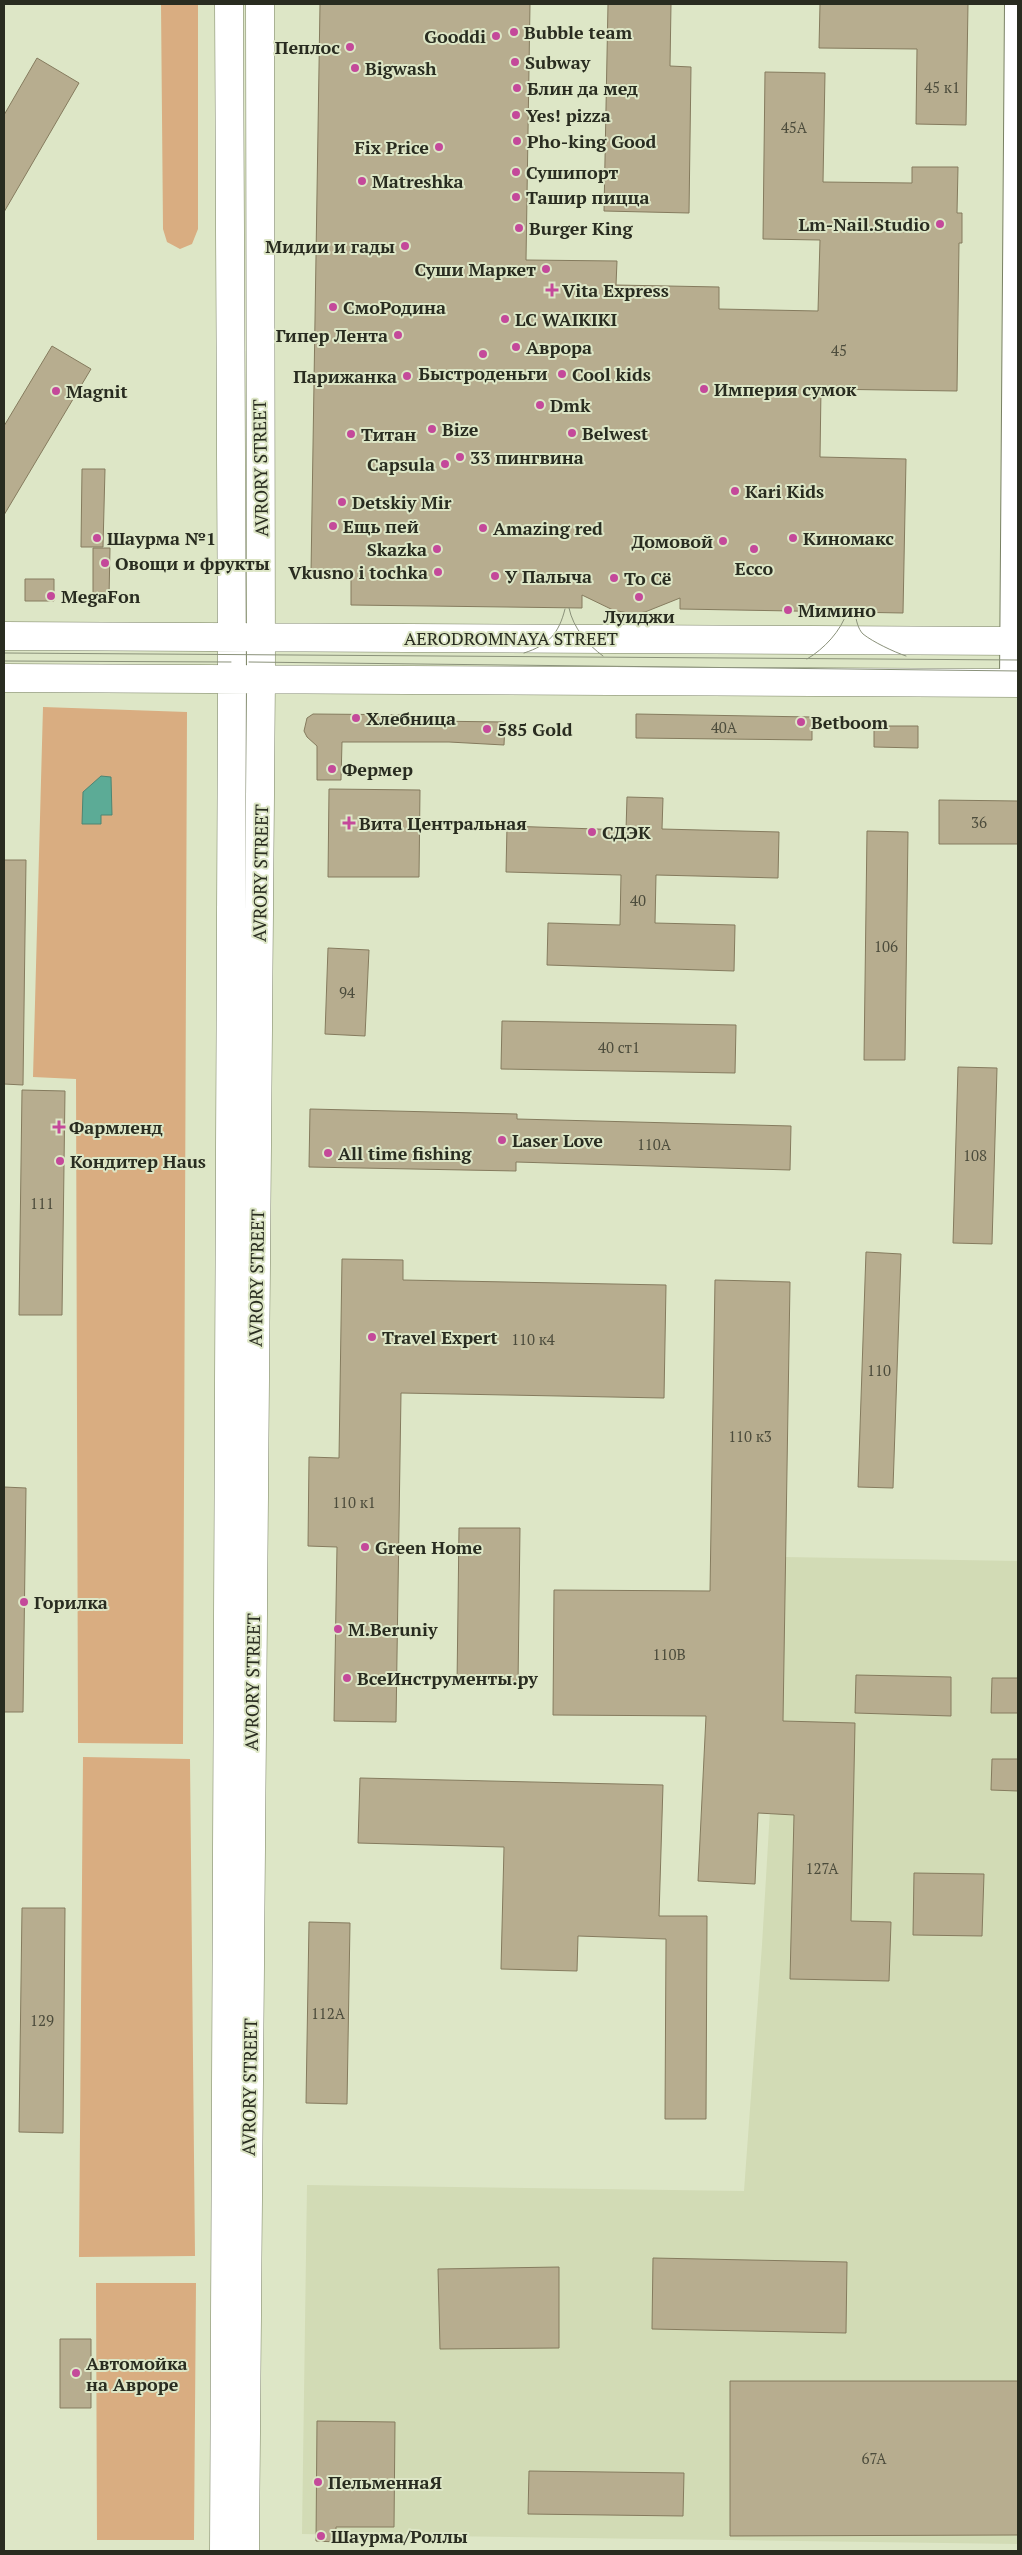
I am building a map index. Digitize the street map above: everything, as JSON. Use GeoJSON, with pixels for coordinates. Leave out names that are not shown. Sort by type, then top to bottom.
{"type":"FeatureCollection","features":[{"type":"Feature","properties":{"kind":"main road","name":"AVRORY STREET"},"geometry":{"type":"LineString","coordinates":[[224,2551],[232,679],[229,4]]}},
{"type":"Feature","properties":{"kind":"main road","name":"AVRORY STREET"},"geometry":{"type":"LineString","coordinates":[[244,2551],[261,679],[260,4]]}},
{"type":"Feature","properties":{"kind":"main road","name":"AERODROMNAYA STREET"},"geometry":{"type":"LineString","coordinates":[[4,636],[1015,641]]}},
{"type":"Feature","properties":{"kind":"main road"},"geometry":{"type":"LineString","coordinates":[[4,678],[1015,683]]}},
{"type":"Feature","properties":{"kind":"street"},"geometry":{"type":"LineString","coordinates":[[1015,683],[1016,4]]}},
{"type":"Feature","properties":{"kind":"shaded area"},"geometry":{"type":"Polygon","coordinates":[[[161,4],[198,4],[198,229],[192,244],[180,249],[167,242],[163,229],[161,4]]]}},
{"type":"Feature","properties":{"kind":"shaded area"},"geometry":{"type":"Polygon","coordinates":[[[43,707],[187,712],[183,1744],[78,1743],[76,1079],[33,1077],[43,707]]]}},
{"type":"Feature","properties":{"kind":"shaded area"},"geometry":{"type":"Polygon","coordinates":[[[785,1557],[1018,1561],[1018,2544],[302,2534],[307,2185],[744,2191],[762,1945],[785,1557]]]}},
{"type":"Feature","properties":{"kind":"shaded area"},"geometry":{"type":"Polygon","coordinates":[[[83,1757],[190,1759],[195,2256],[79,2257],[83,1757]]]}},
{"type":"Feature","properties":{"kind":"shaded area"},"geometry":{"type":"Polygon","coordinates":[[[96,2283],[196,2283],[194,2540],[97,2540],[96,2283]]]}},
{"type":"Feature","properties":{"kind":"water"},"geometry":{"type":"Polygon","coordinates":[[[101,776],[111,777],[112,815],[101,815],[101,824],[82,824],[83,792],[101,776]]]}},
{"type":"Feature","properties":{"kind":"building","name":"Аврора"},"geometry":{"type":"Polygon","coordinates":[[[320,4],[530,4],[526,260],[617,261],[616,285],[719,287],[719,309],[818,311],[820,240],[763,239],[765,72],[825,73],[823,182],[912,183],[912,167],[958,167],[957,213],[962,213],[962,243],[959,243],[957,391],[821,389],[820,457],[906,459],[903,613],[680,609],[680,598],[645,612],[633,614],[613,610],[582,595],[582,608],[351,605],[351,574],[311,573],[320,4]]]}},
{"type":"Feature","properties":{"kind":"building"},"geometry":{"type":"Polygon","coordinates":[[[608,4],[671,4],[670,66],[691,67],[689,213],[604,211],[608,4]]]}},
{"type":"Feature","properties":{"kind":"building"},"geometry":{"type":"Polygon","coordinates":[[[820,4],[968,4],[966,125],[916,124],[917,49],[819,48],[820,4]]]}},
{"type":"Feature","properties":{"kind":"building"},"geometry":{"type":"Polygon","coordinates":[[[37,58],[79,83],[4,212],[4,115],[37,58]]]}},
{"type":"Feature","properties":{"kind":"building"},"geometry":{"type":"Polygon","coordinates":[[[52,346],[91,369],[4,515],[4,426],[52,346]]]}},
{"type":"Feature","properties":{"kind":"building"},"geometry":{"type":"Polygon","coordinates":[[[82,469],[105,469],[103,547],[81,547],[82,469]]]}},
{"type":"Feature","properties":{"kind":"building"},"geometry":{"type":"Polygon","coordinates":[[[93,548],[110,548],[109,597],[93,596],[93,548]]]}},
{"type":"Feature","properties":{"kind":"building"},"geometry":{"type":"Polygon","coordinates":[[[25,579],[54,579],[54,601],[25,601],[25,579]]]}},
{"type":"Feature","properties":{"kind":"building"},"geometry":{"type":"Polygon","coordinates":[[[313,714],[428,715],[428,721],[505,722],[504,745],[449,742],[342,742],[341,780],[317,780],[317,746],[307,737],[304,731],[307,718],[313,714]]]}},
{"type":"Feature","properties":{"kind":"building"},"geometry":{"type":"Polygon","coordinates":[[[636,714],[812,717],[812,740],[636,738],[636,714]]]}},
{"type":"Feature","properties":{"kind":"building"},"geometry":{"type":"Polygon","coordinates":[[[874,726],[918,726],[918,748],[874,747],[874,726]]]}},
{"type":"Feature","properties":{"kind":"building"},"geometry":{"type":"Polygon","coordinates":[[[329,789],[420,790],[419,877],[328,877],[329,789]]]}},
{"type":"Feature","properties":{"kind":"building"},"geometry":{"type":"Polygon","coordinates":[[[627,797],[663,798],[662,829],[779,832],[778,878],[656,875],[655,923],[735,925],[734,971],[547,965],[548,923],[620,925],[621,875],[506,872],[507,826],[626,830],[627,797]]]}},
{"type":"Feature","properties":{"kind":"building"},"geometry":{"type":"Polygon","coordinates":[[[939,800],[1018,801],[1018,844],[939,844],[939,800]]]}},
{"type":"Feature","properties":{"kind":"building"},"geometry":{"type":"Polygon","coordinates":[[[867,831],[908,832],[905,1060],[864,1060],[867,831]]]}},
{"type":"Feature","properties":{"kind":"building"},"geometry":{"type":"Polygon","coordinates":[[[4,860],[26,860],[23,1085],[4,1084],[4,860]]]}},
{"type":"Feature","properties":{"kind":"building"},"geometry":{"type":"Polygon","coordinates":[[[328,948],[369,950],[365,1036],[325,1034],[328,948]]]}},
{"type":"Feature","properties":{"kind":"building"},"geometry":{"type":"Polygon","coordinates":[[[502,1021],[736,1025],[735,1073],[501,1069],[502,1021]]]}},
{"type":"Feature","properties":{"kind":"building"},"geometry":{"type":"Polygon","coordinates":[[[958,1067],[997,1068],[992,1244],[953,1243],[958,1067]]]}},
{"type":"Feature","properties":{"kind":"building"},"geometry":{"type":"Polygon","coordinates":[[[22,1090],[65,1091],[62,1315],[19,1315],[22,1090]]]}},
{"type":"Feature","properties":{"kind":"building"},"geometry":{"type":"Polygon","coordinates":[[[310,1109],[517,1114],[517,1119],[791,1126],[790,1170],[516,1162],[516,1171],[309,1167],[310,1109]]]}},
{"type":"Feature","properties":{"kind":"building"},"geometry":{"type":"Polygon","coordinates":[[[866,1252],[901,1254],[893,1488],[858,1487],[866,1252]]]}},
{"type":"Feature","properties":{"kind":"building"},"geometry":{"type":"Polygon","coordinates":[[[342,1259],[403,1260],[403,1280],[666,1285],[664,1398],[401,1393],[396,1722],[334,1721],[337,1547],[308,1546],[309,1457],[339,1458],[342,1259]]]}},
{"type":"Feature","properties":{"kind":"building"},"geometry":{"type":"Polygon","coordinates":[[[715,1280],[790,1282],[783,1721],[855,1723],[851,1921],[891,1922],[889,1981],[790,1979],[794,1815],[758,1813],[755,1884],[698,1881],[706,1716],[553,1715],[554,1590],[710,1591],[715,1280]]]}},
{"type":"Feature","properties":{"kind":"building"},"geometry":{"type":"Polygon","coordinates":[[[4,1487],[26,1488],[23,1712],[4,1712],[4,1487]]]}},
{"type":"Feature","properties":{"kind":"building"},"geometry":{"type":"Polygon","coordinates":[[[459,1528],[520,1528],[518,1685],[457,1685],[459,1528]]]}},
{"type":"Feature","properties":{"kind":"building"},"geometry":{"type":"Polygon","coordinates":[[[856,1675],[951,1677],[951,1716],[855,1713],[856,1675]]]}},
{"type":"Feature","properties":{"kind":"building"},"geometry":{"type":"Polygon","coordinates":[[[992,1678],[1018,1678],[1018,1713],[991,1713],[992,1678]]]}},
{"type":"Feature","properties":{"kind":"building"},"geometry":{"type":"Polygon","coordinates":[[[992,1759],[1018,1759],[1018,1791],[991,1790],[992,1759]]]}},
{"type":"Feature","properties":{"kind":"building"},"geometry":{"type":"Polygon","coordinates":[[[360,1778],[663,1785],[659,1916],[707,1916],[706,2119],[665,2119],[666,1939],[578,1936],[577,1971],[501,1969],[504,1847],[358,1843],[360,1778]]]}},
{"type":"Feature","properties":{"kind":"building"},"geometry":{"type":"Polygon","coordinates":[[[914,1873],[984,1874],[982,1936],[913,1935],[914,1873]]]}},
{"type":"Feature","properties":{"kind":"building"},"geometry":{"type":"Polygon","coordinates":[[[22,1908],[65,1908],[63,2133],[19,2132],[22,1908]]]}},
{"type":"Feature","properties":{"kind":"building"},"geometry":{"type":"Polygon","coordinates":[[[309,1922],[350,1923],[347,2104],[306,2103],[309,1922]]]}},
{"type":"Feature","properties":{"kind":"building"},"geometry":{"type":"Polygon","coordinates":[[[653,2258],[847,2262],[846,2333],[652,2329],[653,2258]]]}},
{"type":"Feature","properties":{"kind":"building"},"geometry":{"type":"Polygon","coordinates":[[[559,2267],[559,2348],[440,2349],[438,2269],[559,2267]]]}},
{"type":"Feature","properties":{"kind":"building","name":"Автомойка на Авроре"},"geometry":{"type":"Polygon","coordinates":[[[60,2339],[91,2339],[91,2408],[60,2408],[60,2339]]]}},
{"type":"Feature","properties":{"kind":"building"},"geometry":{"type":"Polygon","coordinates":[[[730,2381],[1018,2381],[1018,2535],[730,2536],[730,2381]]]}},
{"type":"Feature","properties":{"kind":"building"},"geometry":{"type":"Polygon","coordinates":[[[317,2421],[395,2422],[394,2527],[336,2527],[336,2542],[316,2541],[317,2421]]]}},
{"type":"Feature","properties":{"kind":"building"},"geometry":{"type":"Polygon","coordinates":[[[529,2471],[684,2473],[683,2516],[528,2514],[529,2471]]]}},
{"type":"Feature","properties":{"kind":"tram line"},"geometry":{"type":"LineString","coordinates":[[569,608],[574,622],[582,635],[603,656]]}},
{"type":"Feature","properties":{"kind":"tram line"},"geometry":{"type":"LineString","coordinates":[[524,653],[533,650],[552,637],[560,625],[565,609]]}},
{"type":"Feature","properties":{"kind":"tram line"},"geometry":{"type":"LineString","coordinates":[[807,659],[831,639],[841,626],[847,612]]}},
{"type":"Feature","properties":{"kind":"tram line"},"geometry":{"type":"LineString","coordinates":[[855,612],[857,624],[863,634],[906,656]]}},
{"type":"Feature","properties":{"kind":"tram line"},"geometry":{"type":"LineString","coordinates":[[4,653],[1018,660]]}},
{"type":"Feature","properties":{"kind":"tram line"},"geometry":{"type":"LineString","coordinates":[[4,661],[231,662]]}},
{"type":"Feature","properties":{"kind":"tram line"},"geometry":{"type":"LineString","coordinates":[[249,662],[1018,671]]}},
{"type":"Feature","properties":{"kind":"place","name":"Bubble team"},"geometry":{"type":"Point","coordinates":[514,32]}},
{"type":"Feature","properties":{"kind":"place","name":"Gooddi"},"geometry":{"type":"Point","coordinates":[496,36]}},
{"type":"Feature","properties":{"kind":"place","name":"Пеплос"},"geometry":{"type":"Point","coordinates":[350,47]}},
{"type":"Feature","properties":{"kind":"place","name":"Subway"},"geometry":{"type":"Point","coordinates":[515,62]}},
{"type":"Feature","properties":{"kind":"place","name":"Bigwash"},"geometry":{"type":"Point","coordinates":[355,68]}},
{"type":"Feature","properties":{"kind":"place","name":"Блин да мед"},"geometry":{"type":"Point","coordinates":[517,88]}},
{"type":"Feature","properties":{"kind":"place","name":"Yes! pizza"},"geometry":{"type":"Point","coordinates":[516,115]}},
{"type":"Feature","properties":{"kind":"place","name":"Pho-king Good"},"geometry":{"type":"Point","coordinates":[517,141]}},
{"type":"Feature","properties":{"kind":"place","name":"Fix Price"},"geometry":{"type":"Point","coordinates":[439,147]}},
{"type":"Feature","properties":{"kind":"place","name":"Сушипорт"},"geometry":{"type":"Point","coordinates":[516,172]}},
{"type":"Feature","properties":{"kind":"place","name":"Matreshka"},"geometry":{"type":"Point","coordinates":[362,181]}},
{"type":"Feature","properties":{"kind":"place","name":"Ташир пицца"},"geometry":{"type":"Point","coordinates":[516,197]}},
{"type":"Feature","properties":{"kind":"place","name":"Lm-Nail.Studio"},"geometry":{"type":"Point","coordinates":[940,224]}},
{"type":"Feature","properties":{"kind":"place","name":"Burger King"},"geometry":{"type":"Point","coordinates":[519,228]}},
{"type":"Feature","properties":{"kind":"place","name":"Мидии и гады"},"geometry":{"type":"Point","coordinates":[405,246]}},
{"type":"Feature","properties":{"kind":"place","name":"Суши Маркет"},"geometry":{"type":"Point","coordinates":[546,269]}},
{"type":"Feature","properties":{"kind":"place","name":"Vita Express"},"geometry":{"type":"Point","coordinates":[552,290]}},
{"type":"Feature","properties":{"kind":"place","name":"СмоРодина"},"geometry":{"type":"Point","coordinates":[333,307]}},
{"type":"Feature","properties":{"kind":"place","name":"LC WAIKIKI"},"geometry":{"type":"Point","coordinates":[505,319]}},
{"type":"Feature","properties":{"kind":"place","name":"Гипер Лента"},"geometry":{"type":"Point","coordinates":[398,335]}},
{"type":"Feature","properties":{"kind":"place","name":"Аврора"},"geometry":{"type":"Point","coordinates":[516,347]}},
{"type":"Feature","properties":{"kind":"place","name":"Быстроденьги"},"geometry":{"type":"Point","coordinates":[483,354]}},
{"type":"Feature","properties":{"kind":"place","name":"Cool kids"},"geometry":{"type":"Point","coordinates":[562,374]}},
{"type":"Feature","properties":{"kind":"place","name":"Парижанка"},"geometry":{"type":"Point","coordinates":[407,376]}},
{"type":"Feature","properties":{"kind":"place","name":"Империя сумок"},"geometry":{"type":"Point","coordinates":[704,389]}},
{"type":"Feature","properties":{"kind":"place","name":"Magnit"},"geometry":{"type":"Point","coordinates":[56,391]}},
{"type":"Feature","properties":{"kind":"place","name":"Dmk"},"geometry":{"type":"Point","coordinates":[540,405]}},
{"type":"Feature","properties":{"kind":"place","name":"Bize"},"geometry":{"type":"Point","coordinates":[432,429]}},
{"type":"Feature","properties":{"kind":"place","name":"Belwest"},"geometry":{"type":"Point","coordinates":[572,433]}},
{"type":"Feature","properties":{"kind":"place","name":"Титан"},"geometry":{"type":"Point","coordinates":[351,434]}},
{"type":"Feature","properties":{"kind":"place","name":"33 пингвина"},"geometry":{"type":"Point","coordinates":[460,457]}},
{"type":"Feature","properties":{"kind":"place","name":"Capsula"},"geometry":{"type":"Point","coordinates":[445,464]}},
{"type":"Feature","properties":{"kind":"place","name":"Kari Kids"},"geometry":{"type":"Point","coordinates":[735,491]}},
{"type":"Feature","properties":{"kind":"place","name":"Detskiy Mir"},"geometry":{"type":"Point","coordinates":[342,502]}},
{"type":"Feature","properties":{"kind":"place","name":"Ещь пей"},"geometry":{"type":"Point","coordinates":[333,526]}},
{"type":"Feature","properties":{"kind":"place","name":"Amazing red"},"geometry":{"type":"Point","coordinates":[483,528]}},
{"type":"Feature","properties":{"kind":"place","name":"Шаурма №1"},"geometry":{"type":"Point","coordinates":[97,538]}},
{"type":"Feature","properties":{"kind":"place","name":"Киномакс"},"geometry":{"type":"Point","coordinates":[793,538]}},
{"type":"Feature","properties":{"kind":"place","name":"Домовой"},"geometry":{"type":"Point","coordinates":[723,541]}},
{"type":"Feature","properties":{"kind":"place","name":"Skazka"},"geometry":{"type":"Point","coordinates":[437,549]}},
{"type":"Feature","properties":{"kind":"place","name":"Ecco"},"geometry":{"type":"Point","coordinates":[754,549]}},
{"type":"Feature","properties":{"kind":"place","name":"Овощи и фрукты"},"geometry":{"type":"Point","coordinates":[105,563]}},
{"type":"Feature","properties":{"kind":"place","name":"Vkusno i tochka"},"geometry":{"type":"Point","coordinates":[438,572]}},
{"type":"Feature","properties":{"kind":"place","name":"У Палыча"},"geometry":{"type":"Point","coordinates":[495,576]}},
{"type":"Feature","properties":{"kind":"place","name":"То Сё"},"geometry":{"type":"Point","coordinates":[614,578]}},
{"type":"Feature","properties":{"kind":"place","name":"MegaFon"},"geometry":{"type":"Point","coordinates":[51,596]}},
{"type":"Feature","properties":{"kind":"place","name":"Луиджи"},"geometry":{"type":"Point","coordinates":[639,597]}},
{"type":"Feature","properties":{"kind":"place","name":"Мимино"},"geometry":{"type":"Point","coordinates":[788,610]}},
{"type":"Feature","properties":{"kind":"place","name":"Хлебница"},"geometry":{"type":"Point","coordinates":[356,718]}},
{"type":"Feature","properties":{"kind":"place","name":"Betboom"},"geometry":{"type":"Point","coordinates":[801,722]}},
{"type":"Feature","properties":{"kind":"place","name":"585 Gold"},"geometry":{"type":"Point","coordinates":[487,729]}},
{"type":"Feature","properties":{"kind":"place","name":"Фермер"},"geometry":{"type":"Point","coordinates":[332,769]}},
{"type":"Feature","properties":{"kind":"place","name":"Вита Центральная"},"geometry":{"type":"Point","coordinates":[349,823]}},
{"type":"Feature","properties":{"kind":"place","name":"СДЭК"},"geometry":{"type":"Point","coordinates":[592,832]}},
{"type":"Feature","properties":{"kind":"place","name":"Фармленд"},"geometry":{"type":"Point","coordinates":[59,1127]}},
{"type":"Feature","properties":{"kind":"place","name":"Laser Love"},"geometry":{"type":"Point","coordinates":[502,1140]}},
{"type":"Feature","properties":{"kind":"place","name":"All time fishing"},"geometry":{"type":"Point","coordinates":[328,1153]}},
{"type":"Feature","properties":{"kind":"place","name":"Кондитер Haus"},"geometry":{"type":"Point","coordinates":[60,1161]}},
{"type":"Feature","properties":{"kind":"place","name":"Travel Expert"},"geometry":{"type":"Point","coordinates":[372,1337]}},
{"type":"Feature","properties":{"kind":"place","name":"Green Home"},"geometry":{"type":"Point","coordinates":[365,1547]}},
{"type":"Feature","properties":{"kind":"place","name":"Горилка"},"geometry":{"type":"Point","coordinates":[24,1602]}},
{"type":"Feature","properties":{"kind":"place","name":"M.Beruniy"},"geometry":{"type":"Point","coordinates":[338,1629]}},
{"type":"Feature","properties":{"kind":"place","name":"ВсеИнструменты.ру"},"geometry":{"type":"Point","coordinates":[347,1678]}},
{"type":"Feature","properties":{"kind":"place","name":"Автомойка на Авроре"},"geometry":{"type":"Point","coordinates":[76,2373]}},
{"type":"Feature","properties":{"kind":"place","name":"ПельменнаЯ"},"geometry":{"type":"Point","coordinates":[318,2482]}},
{"type":"Feature","properties":{"kind":"place","name":"Шаурма/Роллы"},"geometry":{"type":"Point","coordinates":[321,2536]}}]}
